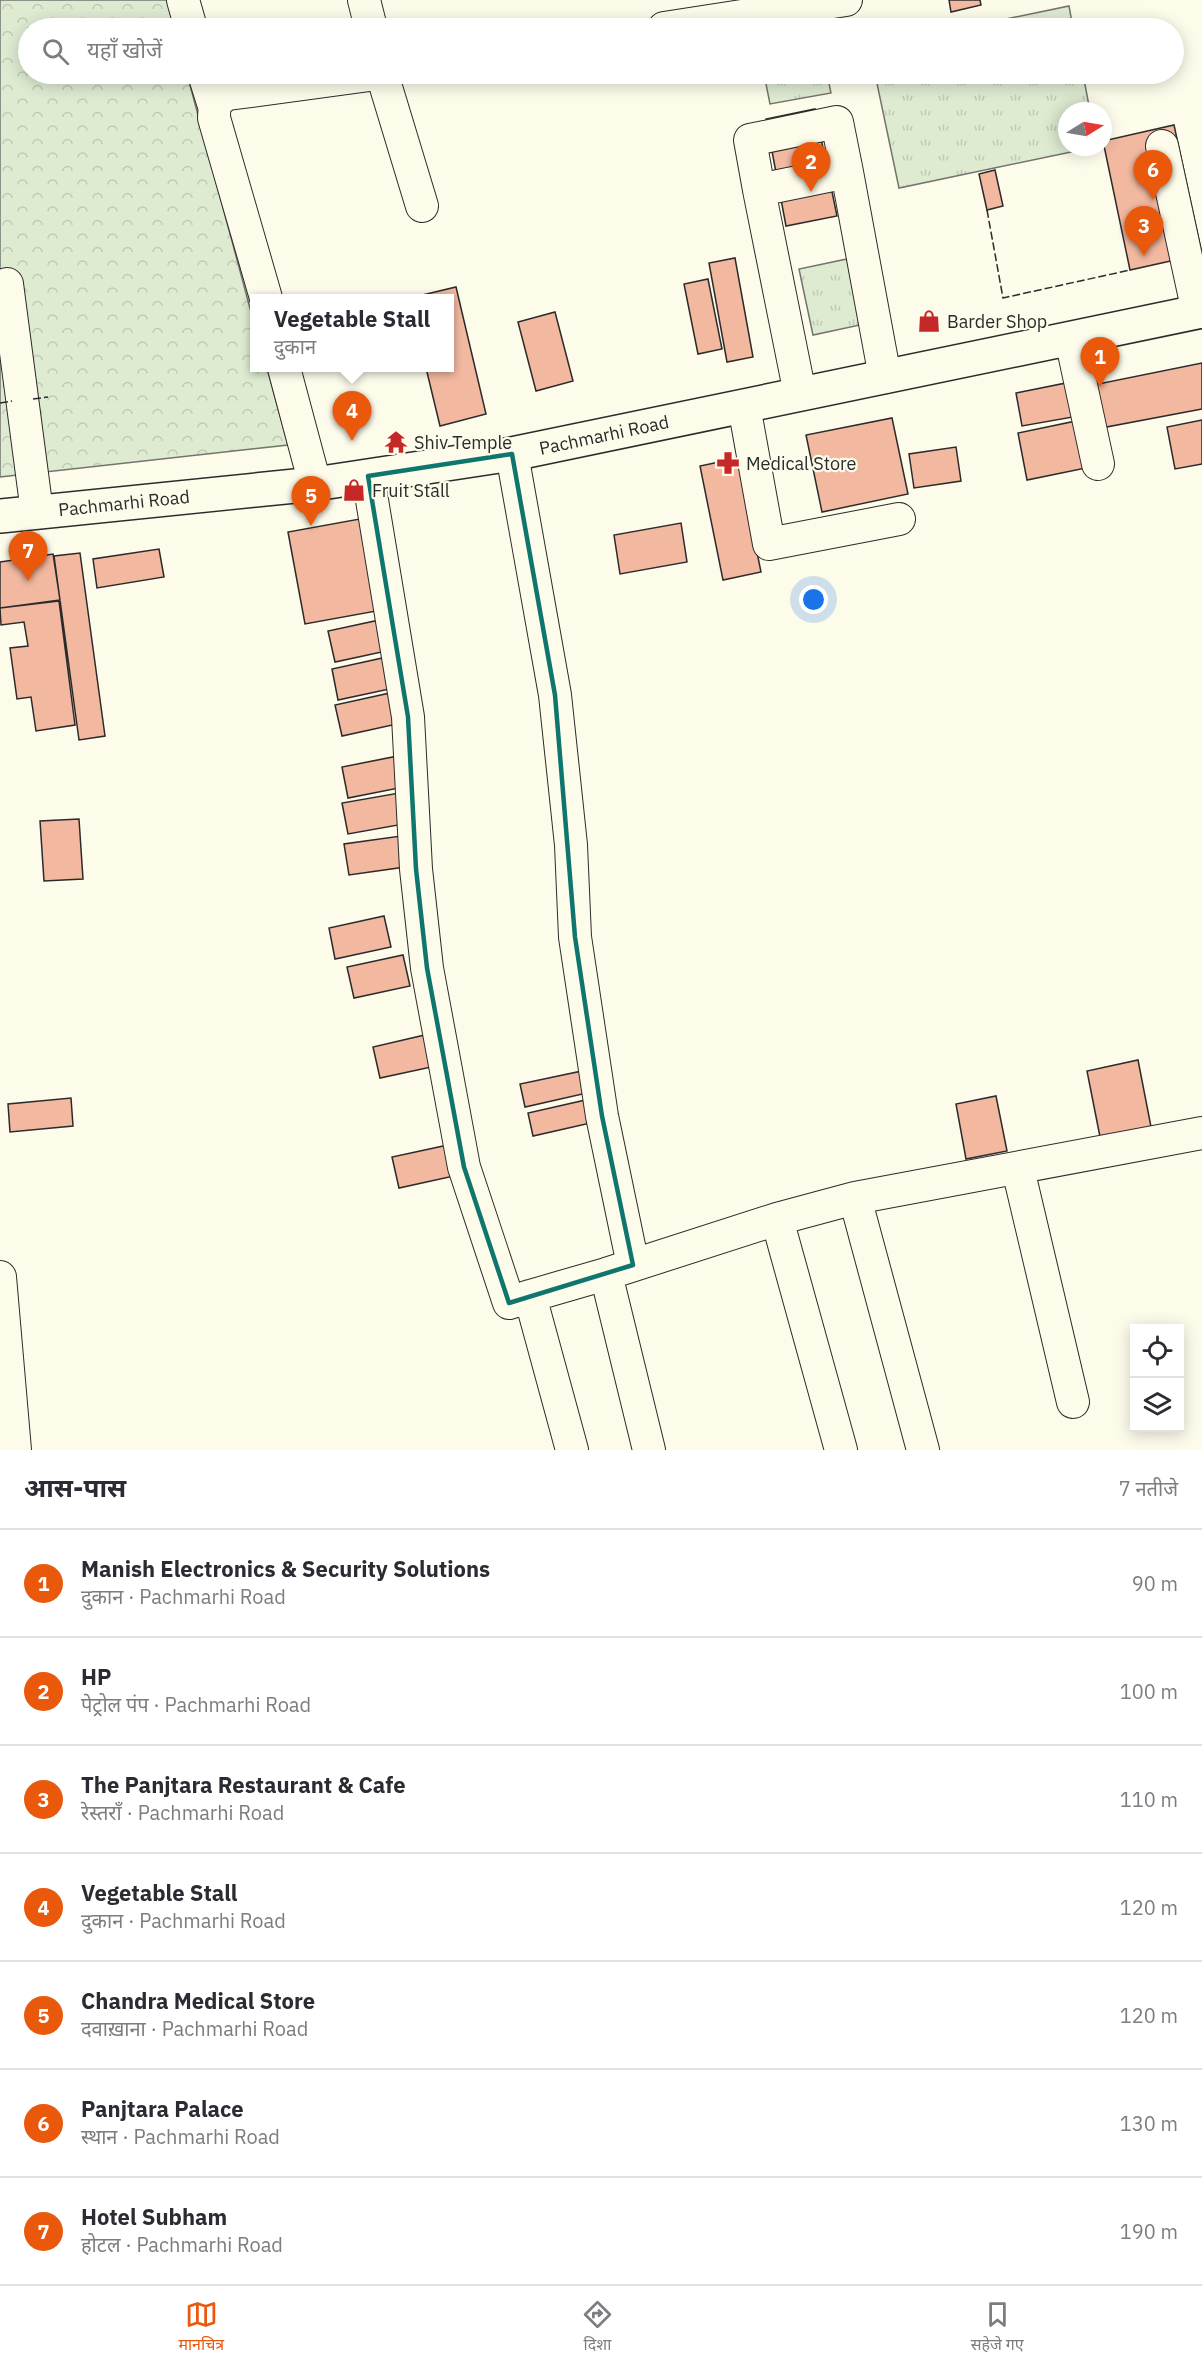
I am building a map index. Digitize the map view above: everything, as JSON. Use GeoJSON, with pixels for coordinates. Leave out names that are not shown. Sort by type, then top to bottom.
{"type":"FeatureCollection","features":[{"type":"Feature","properties":{"kind":"main road","name":"Pachmarhi Road"},"geometry":{"type":"LineString","coordinates":[[0,516],[315,484],[512,454],[1200,312]]}},
{"type":"Feature","properties":{"kind":"street"},"geometry":{"type":"LineString","coordinates":[[183,0],[188,18]]}},
{"type":"Feature","properties":{"kind":"street"},"geometry":{"type":"LineString","coordinates":[[364,0],[368,18]]}},
{"type":"Feature","properties":{"kind":"street"},"geometry":{"type":"LineString","coordinates":[[729,18],[846,0]]}},
{"type":"Feature","properties":{"kind":"street"},"geometry":{"type":"LineString","coordinates":[[207,84],[214,106],[214,118],[265,294]]}},
{"type":"Feature","properties":{"kind":"street"},"geometry":{"type":"LineString","coordinates":[[214,106],[219,99],[228,94],[302,84]]}},
{"type":"Feature","properties":{"kind":"street"},"geometry":{"type":"LineString","coordinates":[[385,84],[422,206]]}},
{"type":"Feature","properties":{"kind":"street"},"geometry":{"type":"LineString","coordinates":[[800,394],[750,140],[815,126],[837,122],[885,377]]}},
{"type":"Feature","properties":{"kind":"street"},"geometry":{"type":"LineString","coordinates":[[1162,146],[1200,312]]}},
{"type":"Feature","properties":{"kind":"street"},"geometry":{"type":"LineString","coordinates":[[759,190],[847,172]]}},
{"type":"Feature","properties":{"kind":"street"},"geometry":{"type":"LineString","coordinates":[[7,284],[37,512]]}},
{"type":"Feature","properties":{"kind":"street"},"geometry":{"type":"LineString","coordinates":[[1071,339],[1098,464]]}},
{"type":"Feature","properties":{"kind":"street"},"geometry":{"type":"LineString","coordinates":[[285,372],[315,484]]}},
{"type":"Feature","properties":{"kind":"street"},"geometry":{"type":"LineString","coordinates":[[744,406],[769,544],[899,519]]}},
{"type":"Feature","properties":{"kind":"street"},"geometry":{"type":"LineString","coordinates":[[512,454],[555,695],[571,845],[575,937],[602,1116],[620,1270],[650,1450]]}},
{"type":"Feature","properties":{"kind":"street"},"geometry":{"type":"LineString","coordinates":[[368,476],[408,717],[416,869],[427,968],[464,1167],[508,1303],[620,1270],[777,1219],[855,1198],[1202,1133]]}},
{"type":"Feature","properties":{"kind":"street"},"geometry":{"type":"LineString","coordinates":[[1018,1169],[1072,1402]]}},
{"type":"Feature","properties":{"kind":"street"},"geometry":{"type":"LineString","coordinates":[[855,1198],[923,1450]]}},
{"type":"Feature","properties":{"kind":"street"},"geometry":{"type":"LineString","coordinates":[[777,1219],[841,1450]]}},
{"type":"Feature","properties":{"kind":"street"},"geometry":{"type":"LineString","coordinates":[[0,1277],[15,1450]]}},
{"type":"Feature","properties":{"kind":"street"},"geometry":{"type":"LineString","coordinates":[[530,1296],[572,1450]]}},
{"type":"Feature","properties":{"kind":"highlighted area"},"geometry":{"type":"Polygon","coordinates":[[[512,454],[555,695],[575,937],[602,1116],[633,1265],[509,1303],[464,1167],[427,968],[416,869],[408,717],[368,476],[512,454]]]}},
{"type":"Feature","properties":{"kind":"green space"},"geometry":{"type":"Polygon","coordinates":[[[0,0],[167,0],[172,18],[18,18],[18,84],[190,84],[250,308],[250,372],[268,372],[288,445],[0,477],[0,0]]]}},
{"type":"Feature","properties":{"kind":"green space"},"geometry":{"type":"Polygon","coordinates":[[[1069,6],[1071,18],[1011,18],[1069,6]]]}},
{"type":"Feature","properties":{"kind":"green space"},"geometry":{"type":"Polygon","coordinates":[[[766,84],[829,84],[831,93],[770,104],[766,84]]]}},
{"type":"Feature","properties":{"kind":"green space"},"geometry":{"type":"Polygon","coordinates":[[[877,84],[1085,84],[1088,102],[1058,102],[1058,155],[899,188],[877,84]]]}},
{"type":"Feature","properties":{"kind":"green space"},"geometry":{"type":"Polygon","coordinates":[[[847,259],[860,325],[813,335],[799,269],[847,259]]]}},
{"type":"Feature","properties":{"kind":"building"},"geometry":{"type":"Polygon","coordinates":[[[949,0],[980,0],[981,5],[951,12],[949,0]]]}},
{"type":"Feature","properties":{"kind":"building"},"geometry":{"type":"Polygon","coordinates":[[[815,109],[837,216],[786,226],[766,119],[815,109]]]}},
{"type":"Feature","properties":{"kind":"building"},"geometry":{"type":"Polygon","coordinates":[[[1174,125],[1202,254],[1130,270],[1106,156],[1112,156],[1112,139],[1174,125]]]}},
{"type":"Feature","properties":{"kind":"building"},"geometry":{"type":"Polygon","coordinates":[[[995,170],[1003,206],[987,210],[979,174],[995,170]]]}},
{"type":"Feature","properties":{"kind":"building"},"geometry":{"type":"Polygon","coordinates":[[[735,258],[753,357],[727,362],[709,263],[735,258]]]}},
{"type":"Feature","properties":{"kind":"building"},"geometry":{"type":"Polygon","coordinates":[[[708,279],[722,349],[698,354],[684,284],[708,279]]]}},
{"type":"Feature","properties":{"kind":"building"},"geometry":{"type":"Polygon","coordinates":[[[456,287],[486,414],[440,426],[427,372],[454,372],[454,294],[427,294],[456,287]]]}},
{"type":"Feature","properties":{"kind":"building"},"geometry":{"type":"Polygon","coordinates":[[[555,312],[573,381],[536,391],[518,322],[555,312]]]}},
{"type":"Feature","properties":{"kind":"building"},"geometry":{"type":"Polygon","coordinates":[[[1202,363],[1202,409],[1101,428],[1093,385],[1202,363]]]}},
{"type":"Feature","properties":{"kind":"building"},"geometry":{"type":"Polygon","coordinates":[[[1066,383],[1073,417],[1022,426],[1016,393],[1066,383]]]}},
{"type":"Feature","properties":{"kind":"building"},"geometry":{"type":"Polygon","coordinates":[[[892,418],[908,494],[822,512],[806,435],[892,418]]]}},
{"type":"Feature","properties":{"kind":"building"},"geometry":{"type":"Polygon","coordinates":[[[1202,420],[1202,464],[1175,469],[1167,427],[1202,420]]]}},
{"type":"Feature","properties":{"kind":"building"},"geometry":{"type":"Polygon","coordinates":[[[1076,421],[1086,468],[1027,480],[1018,433],[1076,421]]]}},
{"type":"Feature","properties":{"kind":"building"},"geometry":{"type":"Polygon","coordinates":[[[956,447],[961,481],[914,488],[909,454],[956,447]]]}},
{"type":"Feature","properties":{"kind":"building"},"geometry":{"type":"Polygon","coordinates":[[[738,458],[761,572],[723,580],[700,466],[738,458]]]}},
{"type":"Feature","properties":{"kind":"building"},"geometry":{"type":"Polygon","coordinates":[[[365,518],[382,610],[305,624],[288,532],[365,518]]]}},
{"type":"Feature","properties":{"kind":"building"},"geometry":{"type":"Polygon","coordinates":[[[681,523],[687,562],[620,574],[614,535],[681,523]]]}},
{"type":"Feature","properties":{"kind":"building"},"geometry":{"type":"Polygon","coordinates":[[[159,549],[164,577],[97,588],[93,559],[159,549]]]}},
{"type":"Feature","properties":{"kind":"building"},"geometry":{"type":"Polygon","coordinates":[[[80,553],[105,736],[79,740],[54,556],[80,553]]]}},
{"type":"Feature","properties":{"kind":"building"},"geometry":{"type":"Polygon","coordinates":[[[53,554],[60,600],[0,608],[0,562],[53,554]]]}},
{"type":"Feature","properties":{"kind":"building"},"geometry":{"type":"Polygon","coordinates":[[[59,601],[75,725],[36,731],[31,697],[17,699],[10,648],[28,646],[24,622],[1,625],[0,608],[59,601]]]}},
{"type":"Feature","properties":{"kind":"building"},"geometry":{"type":"Polygon","coordinates":[[[384,619],[391,650],[335,662],[328,631],[384,619]]]}},
{"type":"Feature","properties":{"kind":"building"},"geometry":{"type":"Polygon","coordinates":[[[387,657],[394,688],[338,700],[332,669],[387,657]]]}},
{"type":"Feature","properties":{"kind":"building"},"geometry":{"type":"Polygon","coordinates":[[[390,693],[397,724],[342,736],[335,705],[390,693]]]}},
{"type":"Feature","properties":{"kind":"building"},"geometry":{"type":"Polygon","coordinates":[[[398,756],[404,787],[348,798],[342,767],[398,756]]]}},
{"type":"Feature","properties":{"kind":"building"},"geometry":{"type":"Polygon","coordinates":[[[399,793],[404,824],[348,834],[342,803],[399,793]]]}},
{"type":"Feature","properties":{"kind":"building"},"geometry":{"type":"Polygon","coordinates":[[[79,819],[83,879],[44,881],[40,821],[79,819]]]}},
{"type":"Feature","properties":{"kind":"building"},"geometry":{"type":"Polygon","coordinates":[[[401,836],[405,867],[349,875],[344,844],[401,836]]]}},
{"type":"Feature","properties":{"kind":"building"},"geometry":{"type":"Polygon","coordinates":[[[384,916],[391,947],[335,959],[329,928],[384,916]]]}},
{"type":"Feature","properties":{"kind":"building"},"geometry":{"type":"Polygon","coordinates":[[[403,955],[410,986],[354,998],[347,967],[403,955]]]}},
{"type":"Feature","properties":{"kind":"building"},"geometry":{"type":"Polygon","coordinates":[[[429,1034],[436,1066],[380,1078],[373,1047],[429,1034]]]}},
{"type":"Feature","properties":{"kind":"building"},"geometry":{"type":"Polygon","coordinates":[[[1138,1060],[1153,1137],[1102,1147],[1087,1071],[1138,1060]]]}},
{"type":"Feature","properties":{"kind":"building"},"geometry":{"type":"Polygon","coordinates":[[[582,1071],[587,1093],[525,1107],[520,1084],[582,1071]]]}},
{"type":"Feature","properties":{"kind":"building"},"geometry":{"type":"Polygon","coordinates":[[[996,1096],[1007,1151],[966,1159],[956,1104],[996,1096]]]}},
{"type":"Feature","properties":{"kind":"building"},"geometry":{"type":"Polygon","coordinates":[[[71,1098],[73,1126],[10,1132],[8,1104],[71,1098]]]}},
{"type":"Feature","properties":{"kind":"building"},"geometry":{"type":"Polygon","coordinates":[[[590,1099],[595,1122],[533,1136],[528,1113],[590,1099]]]}},
{"type":"Feature","properties":{"kind":"building"},"geometry":{"type":"Polygon","coordinates":[[[448,1145],[454,1176],[399,1188],[392,1157],[448,1145]]]}},
{"type":"Feature","properties":{"kind":"fence"},"geometry":{"type":"LineString","coordinates":[[987,210],[1003,298],[1130,270]]}},
{"type":"Feature","properties":{"kind":"fence"},"geometry":{"type":"LineString","coordinates":[[33,399],[48,397]]}},
{"type":"Feature","properties":{"kind":"fence"},"geometry":{"type":"LineString","coordinates":[[0,403],[12,401]]}},
{"type":"Feature","properties":{"kind":"place","name":"HP"},"geometry":{"type":"Point","coordinates":[811,192]}},
{"type":"Feature","properties":{"kind":"place","name":"Panjtara Palace"},"geometry":{"type":"Point","coordinates":[1153,200]}},
{"type":"Feature","properties":{"kind":"place","name":"The Panjtara Restaurant & Cafe"},"geometry":{"type":"Point","coordinates":[1144,256]}},
{"type":"Feature","properties":{"kind":"place","name":"Barder Shop"},"geometry":{"type":"Point","coordinates":[929,321]}},
{"type":"Feature","properties":{"kind":"place","name":"Manish Electronics & Security Solutions"},"geometry":{"type":"Point","coordinates":[1100,387]}},
{"type":"Feature","properties":{"kind":"place","name":"Vegetable Stall"},"geometry":{"type":"Point","coordinates":[352,441]}},
{"type":"Feature","properties":{"kind":"place","name":"Shiv Temple"},"geometry":{"type":"Point","coordinates":[396,442]}},
{"type":"Feature","properties":{"kind":"place","name":"Medical Store"},"geometry":{"type":"Point","coordinates":[728,463]}},
{"type":"Feature","properties":{"kind":"place","name":"Fruit Stall"},"geometry":{"type":"Point","coordinates":[354,490]}},
{"type":"Feature","properties":{"kind":"place","name":"Chandra Medical Store"},"geometry":{"type":"Point","coordinates":[311,526]}},
{"type":"Feature","properties":{"kind":"place","name":"Hotel Subham"},"geometry":{"type":"Point","coordinates":[28,581]}}]}
